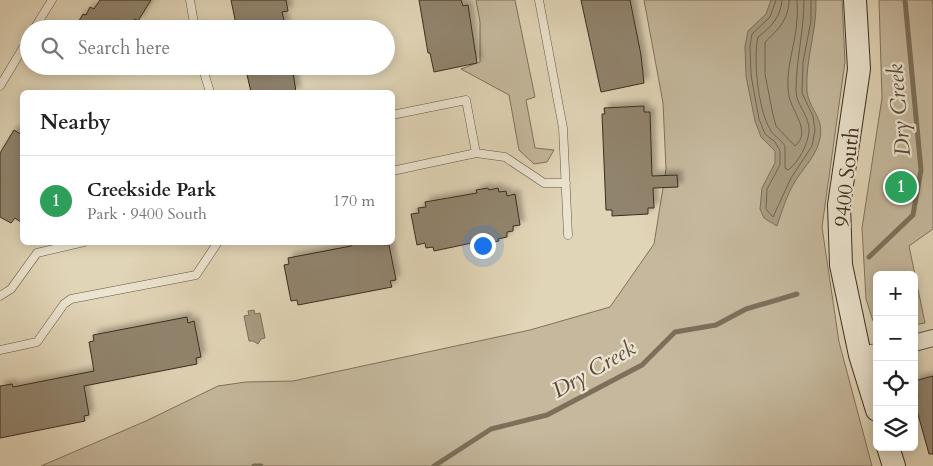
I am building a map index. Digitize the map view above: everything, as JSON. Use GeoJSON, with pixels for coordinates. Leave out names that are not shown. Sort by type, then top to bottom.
{"type":"FeatureCollection","features":[{"type":"Feature","properties":{"kind":"street","name":"9400 South"},"geometry":{"type":"LineString","coordinates":[[855,0],[859,68],[839,205],[841,265],[868,354],[876,406]]}},
{"type":"Feature","properties":{"kind":"street"},"geometry":{"type":"LineString","coordinates":[[918,342],[933,338]]}},
{"type":"Feature","properties":{"kind":"street"},"geometry":{"type":"LineString","coordinates":[[889,451],[894,466]]}},
{"type":"Feature","properties":{"kind":"lane"},"geometry":{"type":"LineString","coordinates":[[40,20],[52,0]]}},
{"type":"Feature","properties":{"kind":"lane"},"geometry":{"type":"LineString","coordinates":[[190,0],[193,20]]}},
{"type":"Feature","properties":{"kind":"lane"},"geometry":{"type":"LineString","coordinates":[[539,0],[563,128],[568,236]]}},
{"type":"Feature","properties":{"kind":"lane"},"geometry":{"type":"LineString","coordinates":[[0,86],[20,53]]}},
{"type":"Feature","properties":{"kind":"lane"},"geometry":{"type":"LineString","coordinates":[[205,75],[209,90]]}},
{"type":"Feature","properties":{"kind":"lane"},"geometry":{"type":"LineString","coordinates":[[395,114],[466,100],[476,153]]}},
{"type":"Feature","properties":{"kind":"lane"},"geometry":{"type":"LineString","coordinates":[[395,169],[476,153],[505,157],[544,183],[566,184]]}},
{"type":"Feature","properties":{"kind":"lane"},"geometry":{"type":"LineString","coordinates":[[0,296],[9,292],[37,253],[71,245]]}},
{"type":"Feature","properties":{"kind":"lane"},"geometry":{"type":"LineString","coordinates":[[0,350],[39,341],[64,304],[70,299],[196,275],[216,245]]}},
{"type":"Feature","properties":{"kind":"shaded area"},"geometry":{"type":"Polygon","coordinates":[[[476,0],[515,0],[535,97],[526,100],[535,148],[554,150],[547,162],[534,164],[519,150],[509,95],[461,69],[480,62],[480,22],[476,0]]]}},
{"type":"Feature","properties":{"kind":"shaded area"},"geometry":{"type":"Polygon","coordinates":[[[644,0],[842,0],[845,62],[822,227],[839,342],[872,466],[41,466],[146,421],[218,386],[246,382],[293,381],[530,330],[610,307],[654,244],[666,169],[663,103],[644,0]]]}},
{"type":"Feature","properties":{"kind":"shaded area"},"geometry":{"type":"Polygon","coordinates":[[[879,0],[932,0],[933,229],[909,246],[914,271],[873,271],[873,321],[866,299],[862,228],[882,98],[879,0]]]}},
{"type":"Feature","properties":{"kind":"shaded area"},"geometry":{"type":"Polygon","coordinates":[[[918,289],[925,323],[918,324],[918,289]]]}},
{"type":"Feature","properties":{"kind":"water"},"geometry":{"type":"Polygon","coordinates":[[[771,0],[816,0],[807,91],[821,130],[817,148],[793,185],[777,226],[764,218],[760,209],[762,188],[775,163],[775,151],[761,137],[755,121],[746,76],[745,46],[748,31],[766,14],[771,0]]]}},
{"type":"Feature","properties":{"kind":"water"},"geometry":{"type":"Polygon","coordinates":[[[254,310],[255,314],[260,313],[265,338],[261,339],[258,344],[249,341],[244,316],[249,315],[248,311],[254,310]]]}},
{"type":"Feature","properties":{"kind":"building"},"geometry":{"type":"Polygon","coordinates":[[[100,0],[151,0],[139,20],[79,20],[83,14],[86,15],[90,7],[94,9],[100,0]]]}},
{"type":"Feature","properties":{"kind":"building"},"geometry":{"type":"Polygon","coordinates":[[[231,0],[286,0],[288,11],[282,12],[284,20],[235,20],[231,0]]]}},
{"type":"Feature","properties":{"kind":"building"},"geometry":{"type":"Polygon","coordinates":[[[419,0],[461,0],[463,6],[468,5],[477,63],[434,72],[430,53],[428,53],[419,0]]]}},
{"type":"Feature","properties":{"kind":"building"},"geometry":{"type":"Polygon","coordinates":[[[581,0],[630,0],[641,55],[644,83],[601,92],[581,0]]]}},
{"type":"Feature","properties":{"kind":"building"},"geometry":{"type":"Polygon","coordinates":[[[247,75],[293,75],[296,90],[251,90],[247,75]]]}},
{"type":"Feature","properties":{"kind":"building"},"geometry":{"type":"Polygon","coordinates":[[[644,106],[644,112],[650,112],[652,176],[677,175],[678,187],[653,188],[654,208],[648,208],[648,214],[612,216],[612,210],[606,210],[602,114],[605,114],[604,108],[644,106]]]}},
{"type":"Feature","properties":{"kind":"building"},"geometry":{"type":"Polygon","coordinates":[[[14,130],[20,134],[20,222],[15,218],[11,223],[0,217],[0,153],[14,130]]]}},
{"type":"Feature","properties":{"kind":"building"},"geometry":{"type":"Polygon","coordinates":[[[488,188],[489,190],[498,188],[499,192],[506,191],[507,196],[515,194],[520,225],[513,226],[513,231],[507,232],[507,237],[498,239],[499,241],[486,243],[486,240],[434,251],[433,247],[426,248],[425,243],[417,245],[411,214],[419,213],[418,208],[426,207],[425,202],[477,193],[476,190],[488,188]]]}},
{"type":"Feature","properties":{"kind":"building"},"geometry":{"type":"Polygon","coordinates":[[[389,245],[396,280],[390,281],[392,287],[298,305],[297,300],[291,301],[284,265],[289,264],[288,258],[351,246],[389,245]]]}},
{"type":"Feature","properties":{"kind":"building"},"geometry":{"type":"Polygon","coordinates":[[[187,317],[188,323],[194,321],[201,357],[196,358],[197,364],[84,386],[89,415],[84,416],[85,421],[0,438],[0,386],[12,384],[13,387],[94,371],[89,342],[94,341],[93,335],[187,317]]]}},
{"type":"Feature","properties":{"kind":"building"},"geometry":{"type":"Polygon","coordinates":[[[933,376],[933,454],[929,454],[918,414],[918,380],[933,376]]]}},
{"type":"Feature","properties":{"kind":"waterway","name":"Dry Creek"},"geometry":{"type":"LineString","coordinates":[[869,257],[913,215],[921,170],[905,0]]}},
{"type":"Feature","properties":{"kind":"waterway","name":"Dry Creek"},"geometry":{"type":"LineString","coordinates":[[434,466],[491,429],[547,415],[642,365],[675,332],[716,325],[746,309],[797,294]]}},
{"type":"Feature","properties":{"kind":"waterway","name":"Dry Creek"},"geometry":{"type":"LineString","coordinates":[[254,466],[261,466]]}},
{"type":"Feature","properties":{"kind":"place","name":"Creekside Park"},"geometry":{"type":"Point","coordinates":[901,187]}}]}
